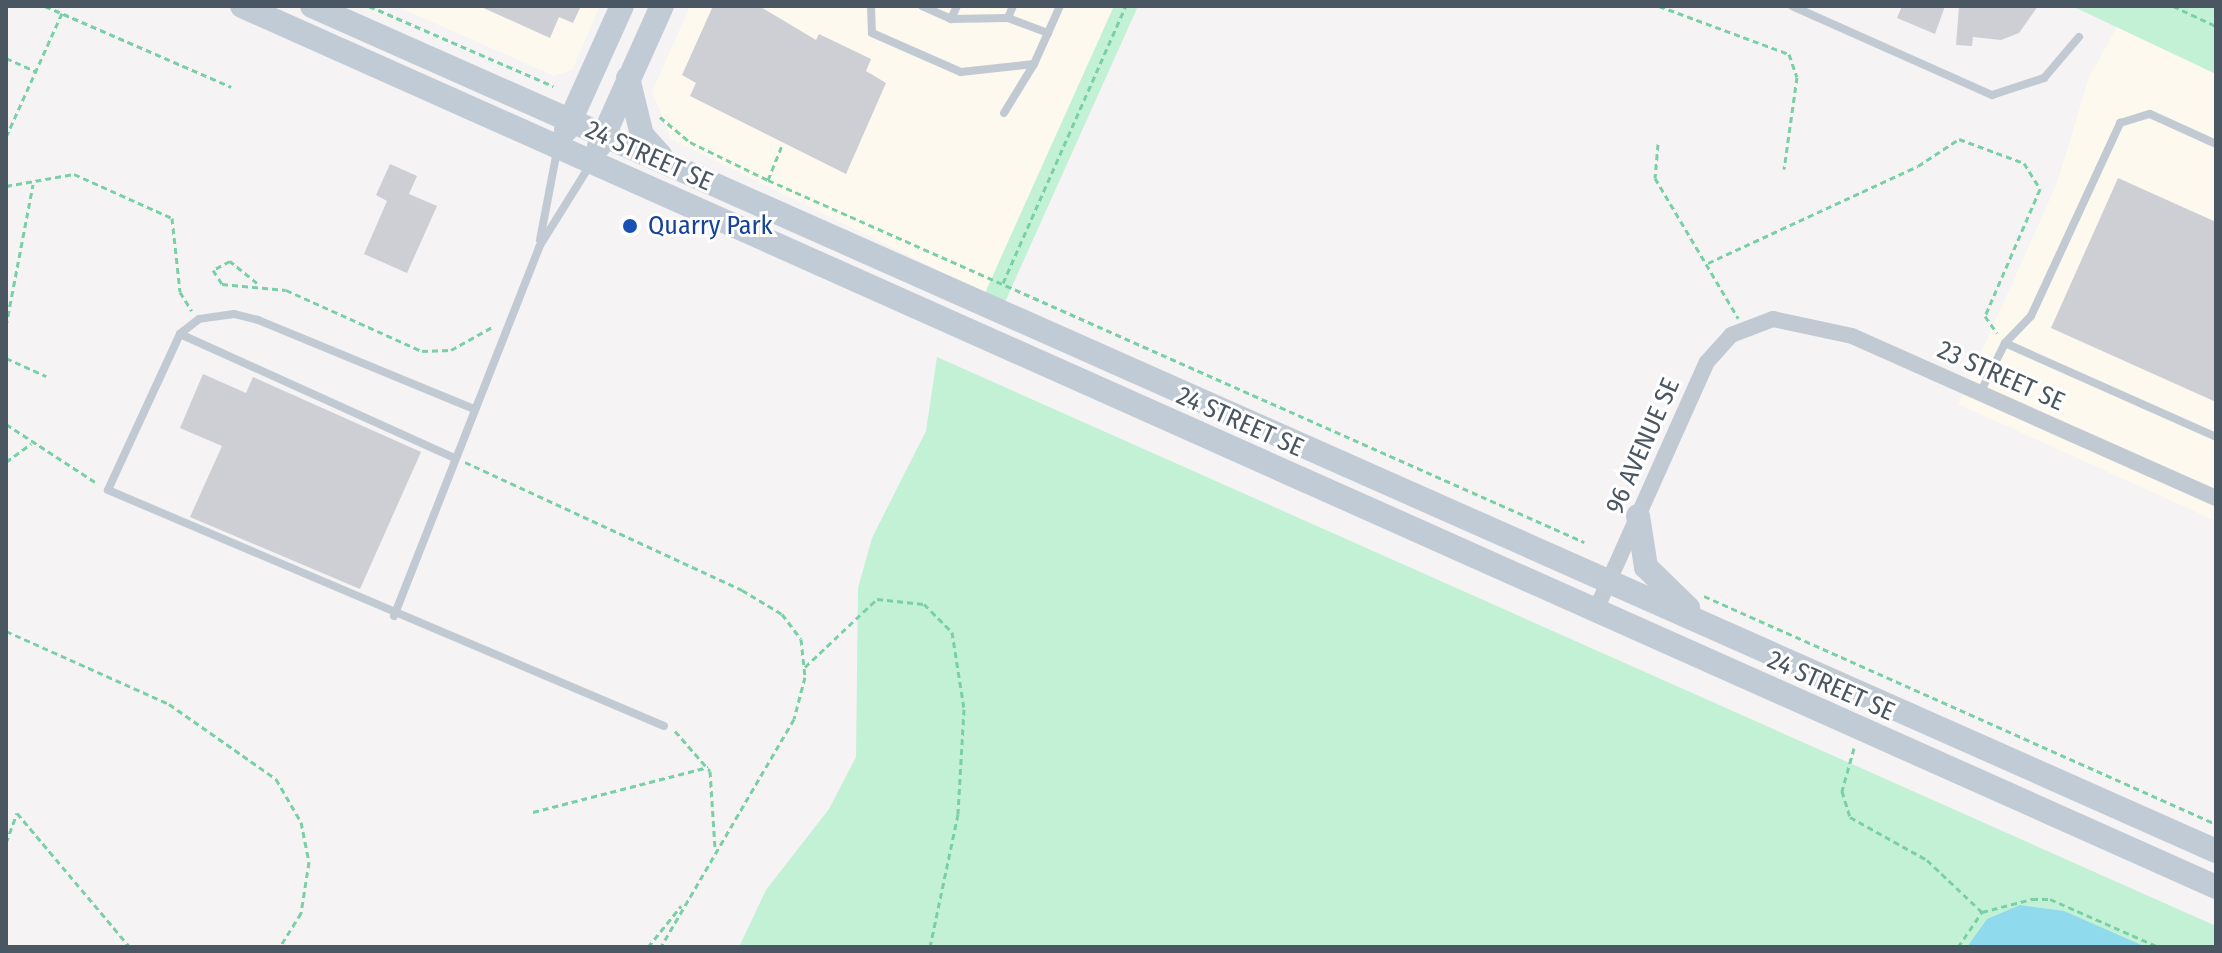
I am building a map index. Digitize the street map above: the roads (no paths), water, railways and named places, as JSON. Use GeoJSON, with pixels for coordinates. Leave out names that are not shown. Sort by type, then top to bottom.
{"type":"FeatureCollection","features":[{"type":"Feature","properties":{"kind":"main road","name":"24 STREET SE"},"geometry":{"type":"LineString","coordinates":[[242,6],[2216,887]]}},
{"type":"Feature","properties":{"kind":"main road","name":"24 STREET SE"},"geometry":{"type":"LineString","coordinates":[[312,6],[605,133],[2216,851]]}},
{"type":"Feature","properties":{"kind":"main road"},"geometry":{"type":"LineString","coordinates":[[558,147],[622,6]]}},
{"type":"Feature","properties":{"kind":"main road"},"geometry":{"type":"LineString","coordinates":[[592,161],[662,6]]}},
{"type":"Feature","properties":{"kind":"main road"},"geometry":{"type":"LineString","coordinates":[[628,78],[642,135],[665,160]]}},
{"type":"Feature","properties":{"kind":"main road"},"geometry":{"type":"LineString","coordinates":[[1638,516],[1646,567],[1716,629]]}},
{"type":"Feature","properties":{"kind":"street","name":"96 AVENUE SE"},"geometry":{"type":"LineString","coordinates":[[1595,612],[1707,362],[1743,328],[1761,322]]}},
{"type":"Feature","properties":{"kind":"street","name":"23 STREET SE"},"geometry":{"type":"LineString","coordinates":[[1761,322],[1818,325],[2216,498]]}},
{"type":"Feature","properties":{"kind":"lane"},"geometry":{"type":"LineString","coordinates":[[871,6],[872,33],[961,72],[1034,64]]}},
{"type":"Feature","properties":{"kind":"lane"},"geometry":{"type":"LineString","coordinates":[[922,6],[951,19],[1008,18],[1048,33]]}},
{"type":"Feature","properties":{"kind":"lane"},"geometry":{"type":"LineString","coordinates":[[951,19],[957,6]]}},
{"type":"Feature","properties":{"kind":"lane"},"geometry":{"type":"LineString","coordinates":[[1008,18],[1013,6]]}},
{"type":"Feature","properties":{"kind":"lane"},"geometry":{"type":"LineString","coordinates":[[1004,113],[1034,64],[1060,6]]}},
{"type":"Feature","properties":{"kind":"lane"},"geometry":{"type":"LineString","coordinates":[[1792,6],[1992,95],[2044,78],[2079,37]]}},
{"type":"Feature","properties":{"kind":"lane"},"geometry":{"type":"LineString","coordinates":[[1980,393],[2005,343],[2031,316],[2120,123],[2150,114],[2216,144]]}},
{"type":"Feature","properties":{"kind":"lane"},"geometry":{"type":"LineString","coordinates":[[539,247],[558,147]]}},
{"type":"Feature","properties":{"kind":"lane"},"geometry":{"type":"LineString","coordinates":[[394,616],[539,247],[592,161]]}},
{"type":"Feature","properties":{"kind":"lane"},"geometry":{"type":"LineString","coordinates":[[474,409],[258,320],[234,314],[199,319],[180,334],[108,490],[394,616],[664,726]]}},
{"type":"Feature","properties":{"kind":"lane"},"geometry":{"type":"LineString","coordinates":[[180,334],[455,458]]}},
{"type":"Feature","properties":{"kind":"lane"},"geometry":{"type":"LineString","coordinates":[[2005,343],[2216,437]]}},
{"type":"Feature","properties":{"kind":"water"},"geometry":{"type":"Polygon","coordinates":[[[2020,905],[2064,911],[2146,947],[1967,947],[1987,919],[2020,905]]]}},
{"type":"Feature","properties":{"kind":"place","name":"Quarry Park"},"geometry":{"type":"Point","coordinates":[630,226]}}]}
